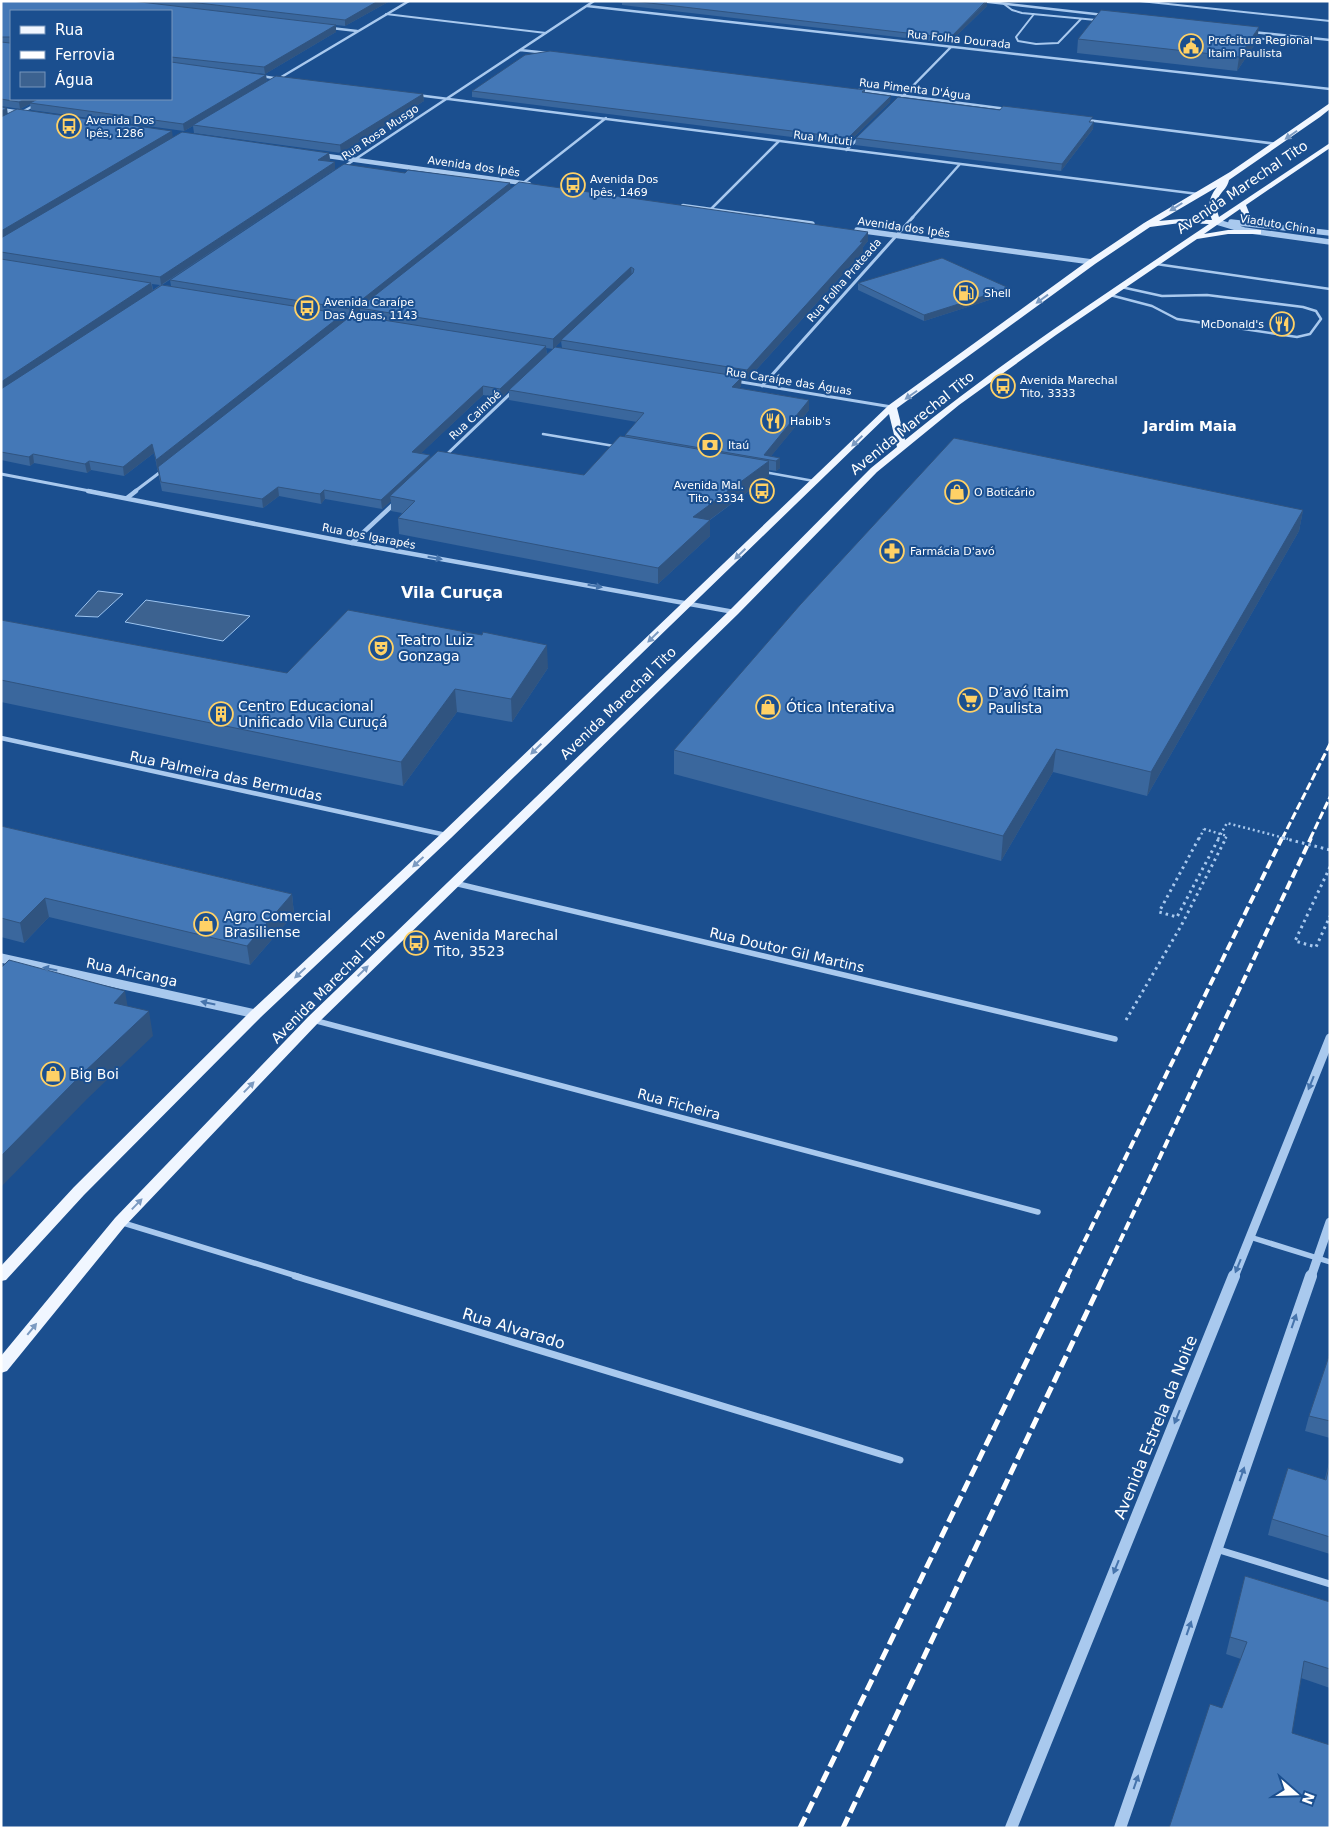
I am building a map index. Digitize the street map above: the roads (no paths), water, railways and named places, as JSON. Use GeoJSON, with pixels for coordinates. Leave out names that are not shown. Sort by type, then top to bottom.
{"type":"FeatureCollection","features":[{"type":"Feature","properties":{"kind":"main road","name":"Avenida Marechal Tito"},"geometry":{"type":"LineString","coordinates":[[1,1276],[79,1191],[256,1014],[447,835],[892,407],[1092,262],[1147,225],[1233,174],[1278,144],[1330,105]]}},
{"type":"Feature","properties":{"kind":"main road","name":"Avenida Marechal Tito"},"geometry":{"type":"LineString","coordinates":[[1,1366],[120,1222],[313,1020],[734,612],[874,470],[956,404],[1110,294],[1330,145]]}},
{"type":"Feature","properties":{"kind":"main road"},"geometry":{"type":"LineString","coordinates":[[1217,222],[1212,213],[1211,203],[1221,186],[1233,174]]}},
{"type":"Feature","properties":{"kind":"main road"},"geometry":{"type":"LineString","coordinates":[[1242,205],[1247,216],[1259,228]]}},
{"type":"Feature","properties":{"kind":"main road"},"geometry":{"type":"LineString","coordinates":[[1147,225],[1180,221],[1217,222]]}},
{"type":"Feature","properties":{"kind":"main road"},"geometry":{"type":"LineString","coordinates":[[1193,238],[1215,233],[1259,228]]}},
{"type":"Feature","properties":{"kind":"main road"},"geometry":{"type":"LineString","coordinates":[[892,407],[902,448]]}},
{"type":"Feature","properties":{"kind":"street"},"geometry":{"type":"LineString","coordinates":[[271,83],[409,1]]}},
{"type":"Feature","properties":{"kind":"street","name":"Rua Rosa Musgo"},"geometry":{"type":"LineString","coordinates":[[339,170],[594,1]]}},
{"type":"Feature","properties":{"kind":"street"},"geometry":{"type":"LineString","coordinates":[[980,1],[1111,16]]}},
{"type":"Feature","properties":{"kind":"street","name":"Rua Folha Dourada"},"geometry":{"type":"LineString","coordinates":[[587,6],[1330,89]]}},
{"type":"Feature","properties":{"kind":"street"},"geometry":{"type":"LineString","coordinates":[[327,28],[357,31]]}},
{"type":"Feature","properties":{"kind":"street"},"geometry":{"type":"LineString","coordinates":[[1248,31],[1330,40]]}},
{"type":"Feature","properties":{"kind":"street"},"geometry":{"type":"LineString","coordinates":[[896,102],[951,47]]}},
{"type":"Feature","properties":{"kind":"street"},"geometry":{"type":"LineString","coordinates":[[520,50],[550,54]]}},
{"type":"Feature","properties":{"kind":"street"},"geometry":{"type":"LineString","coordinates":[[260,76],[289,80]]}},
{"type":"Feature","properties":{"kind":"street","name":"Rua Pimenta D'Água"},"geometry":{"type":"LineString","coordinates":[[854,90],[1012,110]]}},
{"type":"Feature","properties":{"kind":"street","name":"Rua Mututi"},"geometry":{"type":"LineString","coordinates":[[417,95],[1198,194]]}},
{"type":"Feature","properties":{"kind":"street"},"geometry":{"type":"LineString","coordinates":[[13,116],[44,100]]}},
{"type":"Feature","properties":{"kind":"street"},"geometry":{"type":"LineString","coordinates":[[1,110],[29,114]]}},
{"type":"Feature","properties":{"kind":"street"},"geometry":{"type":"LineString","coordinates":[[515,190],[606,118]]}},
{"type":"Feature","properties":{"kind":"street"},"geometry":{"type":"LineString","coordinates":[[1080,119],[1278,144]]}},
{"type":"Feature","properties":{"kind":"street"},"geometry":{"type":"LineString","coordinates":[[846,150],[864,133]]}},
{"type":"Feature","properties":{"kind":"street"},"geometry":{"type":"LineString","coordinates":[[710,210],[779,142]]}},
{"type":"Feature","properties":{"kind":"street","name":"Avenida dos Ipês"},"geometry":{"type":"LineString","coordinates":[[317,154],[533,185]]}},
{"type":"Feature","properties":{"kind":"street","name":"Rua Folha Prateada"},"geometry":{"type":"LineString","coordinates":[[762,386],[960,164]]}},
{"type":"Feature","properties":{"kind":"street"},"geometry":{"type":"LineString","coordinates":[[680,205],[817,225]]}},
{"type":"Feature","properties":{"kind":"street","name":"Viaduto China"},"geometry":{"type":"LineString","coordinates":[[1217,222],[1259,228],[1273,226],[1330,233]]}},
{"type":"Feature","properties":{"kind":"street","name":"Viaduto China"},"geometry":{"type":"LineString","coordinates":[[1259,228],[1267,233],[1330,242]]}},
{"type":"Feature","properties":{"kind":"street","name":"Avenida dos Ipês"},"geometry":{"type":"LineString","coordinates":[[846,229],[1092,262]]}},
{"type":"Feature","properties":{"kind":"street","name":"Rua Caraípe das Águas"},"geometry":{"type":"LineString","coordinates":[[725,380],[892,407]]}},
{"type":"Feature","properties":{"kind":"street","name":"Rua Caimbé"},"geometry":{"type":"LineString","coordinates":[[439,461],[518,386]]}},
{"type":"Feature","properties":{"kind":"street"},"geometry":{"type":"LineString","coordinates":[[127,498],[166,467]]}},
{"type":"Feature","properties":{"kind":"street","name":"Rua dos Igarapés"},"geometry":{"type":"LineString","coordinates":[[1,474],[352,543],[734,612]]}},
{"type":"Feature","properties":{"kind":"street"},"geometry":{"type":"LineString","coordinates":[[352,543],[403,495]]}},
{"type":"Feature","properties":{"kind":"street","name":"Rua Palmeira das Bermudas"},"geometry":{"type":"LineString","coordinates":[[1,738],[447,835]]}},
{"type":"Feature","properties":{"kind":"street","name":"Rua Doutor Gil Martins"},"geometry":{"type":"LineString","coordinates":[[453,883],[1115,1039]]}},
{"type":"Feature","properties":{"kind":"street","name":"Rua Aricanga"},"geometry":{"type":"LineString","coordinates":[[1,958],[256,1014]]}},
{"type":"Feature","properties":{"kind":"street","name":"Rua Ficheira"},"geometry":{"type":"LineString","coordinates":[[313,1020],[1038,1212]]}},
{"type":"Feature","properties":{"kind":"street","name":"Avenida Estrela da Noite"},"geometry":{"type":"LineString","coordinates":[[1011,1828],[1330,1038]]}},
{"type":"Feature","properties":{"kind":"street","name":"Rua Alvarado"},"geometry":{"type":"LineString","coordinates":[[120,1222],[900,1460]]}},
{"type":"Feature","properties":{"kind":"street"},"geometry":{"type":"LineString","coordinates":[[1120,1828],[1330,1222]]}},
{"type":"Feature","properties":{"kind":"street"},"geometry":{"type":"LineString","coordinates":[[1249,1237],[1330,1262]]}},
{"type":"Feature","properties":{"kind":"street"},"geometry":{"type":"LineString","coordinates":[[1216,1549],[1330,1584]]}},
{"type":"Feature","properties":{"kind":"lane"},"geometry":{"type":"LineString","coordinates":[[1140,1],[1330,21]]}},
{"type":"Feature","properties":{"kind":"lane"},"geometry":{"type":"LineString","coordinates":[[1004,4],[1012,10],[1034,14],[1100,21]]}},
{"type":"Feature","properties":{"kind":"lane"},"geometry":{"type":"LineString","coordinates":[[386,14],[546,33]]}},
{"type":"Feature","properties":{"kind":"lane"},"geometry":{"type":"LineString","coordinates":[[1034,14],[1016,37],[1018,41],[1036,44],[1058,43],[1081,19]]}},
{"type":"Feature","properties":{"kind":"lane"},"geometry":{"type":"LineString","coordinates":[[1248,37],[1275,40]]}},
{"type":"Feature","properties":{"kind":"lane"},"geometry":{"type":"LineString","coordinates":[[1154,264],[1330,289]]}},
{"type":"Feature","properties":{"kind":"lane"},"geometry":{"type":"LineString","coordinates":[[1110,294],[1152,306],[1177,319],[1297,337],[1310,334],[1320,318],[1316,311],[1303,307],[1207,295],[1162,296],[1120,287]]}},
{"type":"Feature","properties":{"kind":"lane"},"geometry":{"type":"LineString","coordinates":[[543,434],[617,446]]}},
{"type":"Feature","properties":{"kind":"lane"},"geometry":{"type":"LineString","coordinates":[[759,471],[816,482]]}},
{"type":"Feature","properties":{"kind":"water"},"geometry":{"type":"Polygon","coordinates":[[[98,591],[123,594],[98,617],[75,616],[98,591]]]}},
{"type":"Feature","properties":{"kind":"water"},"geometry":{"type":"Polygon","coordinates":[[[146,600],[250,616],[223,641],[125,622],[146,600]]]}},
{"type":"Feature","properties":{"kind":"railway"},"geometry":{"type":"LineString","coordinates":[[1282,839],[1330,744]]}},
{"type":"Feature","properties":{"kind":"railway"},"geometry":{"type":"LineString","coordinates":[[1310,839],[1330,797]]}},
{"type":"Feature","properties":{"kind":"railway"},"geometry":{"type":"LineString","coordinates":[[1067,1277],[1282,838]]}},
{"type":"Feature","properties":{"kind":"railway"},"geometry":{"type":"LineString","coordinates":[[1103,1277],[1311,838]]}},
{"type":"Feature","properties":{"kind":"railway"},"geometry":{"type":"LineString","coordinates":[[800,1828],[1068,1276]]}},
{"type":"Feature","properties":{"kind":"railway"},"geometry":{"type":"LineString","coordinates":[[843,1828],[1104,1276]]}},
{"type":"Feature","properties":{"kind":"place","name":"Prefeitura Regional Itaim Paulista"},"geometry":{"type":"Point","coordinates":[1191,46]}},
{"type":"Feature","properties":{"kind":"place","name":"Avenida Dos Ipês, 1286"},"geometry":{"type":"Point","coordinates":[69,126]}},
{"type":"Feature","properties":{"kind":"place","name":"Avenida Dos Ipês, 1469"},"geometry":{"type":"Point","coordinates":[573,185]}},
{"type":"Feature","properties":{"kind":"place","name":"Shell"},"geometry":{"type":"Point","coordinates":[966,293]}},
{"type":"Feature","properties":{"kind":"place","name":"Avenida Caraípe Das Águas, 1143"},"geometry":{"type":"Point","coordinates":[307,308]}},
{"type":"Feature","properties":{"kind":"place","name":"McDonald's"},"geometry":{"type":"Point","coordinates":[1282,324]}},
{"type":"Feature","properties":{"kind":"place","name":"Avenida Marechal Tito, 3333"},"geometry":{"type":"Point","coordinates":[1003,386]}},
{"type":"Feature","properties":{"kind":"place","name":"Habib's"},"geometry":{"type":"Point","coordinates":[773,421]}},
{"type":"Feature","properties":{"kind":"place","name":"Itaú"},"geometry":{"type":"Point","coordinates":[710,445]}},
{"type":"Feature","properties":{"kind":"place","name":"Avenida Mal. Tito, 3334"},"geometry":{"type":"Point","coordinates":[762,491]}},
{"type":"Feature","properties":{"kind":"place","name":"O Boticário"},"geometry":{"type":"Point","coordinates":[957,492]}},
{"type":"Feature","properties":{"kind":"place","name":"Farmácia D'avó"},"geometry":{"type":"Point","coordinates":[892,551]}},
{"type":"Feature","properties":{"kind":"place","name":"Teatro Luiz Gonzaga"},"geometry":{"type":"Point","coordinates":[381,648]}},
{"type":"Feature","properties":{"kind":"place","name":"D’avó Itaim Paulista"},"geometry":{"type":"Point","coordinates":[970,700]}},
{"type":"Feature","properties":{"kind":"place","name":"Ótica Interativa"},"geometry":{"type":"Point","coordinates":[768,707]}},
{"type":"Feature","properties":{"kind":"place","name":"Centro Educacional Unificado Vila Curuçá"},"geometry":{"type":"Point","coordinates":[221,714]}},
{"type":"Feature","properties":{"kind":"place","name":"Agro Comercial Brasiliense"},"geometry":{"type":"Point","coordinates":[206,924]}},
{"type":"Feature","properties":{"kind":"place","name":"Avenida Marechal Tito, 3523"},"geometry":{"type":"Point","coordinates":[416,943]}},
{"type":"Feature","properties":{"kind":"place","name":"Big Boi"},"geometry":{"type":"Point","coordinates":[53,1074]}},
{"type":"Feature","properties":{"kind":"district","name":"Jardim Maia"},"geometry":{"type":"Point","coordinates":[1190,426]}},
{"type":"Feature","properties":{"kind":"district","name":"Vila Curuça"},"geometry":{"type":"Point","coordinates":[452,592]}}]}
